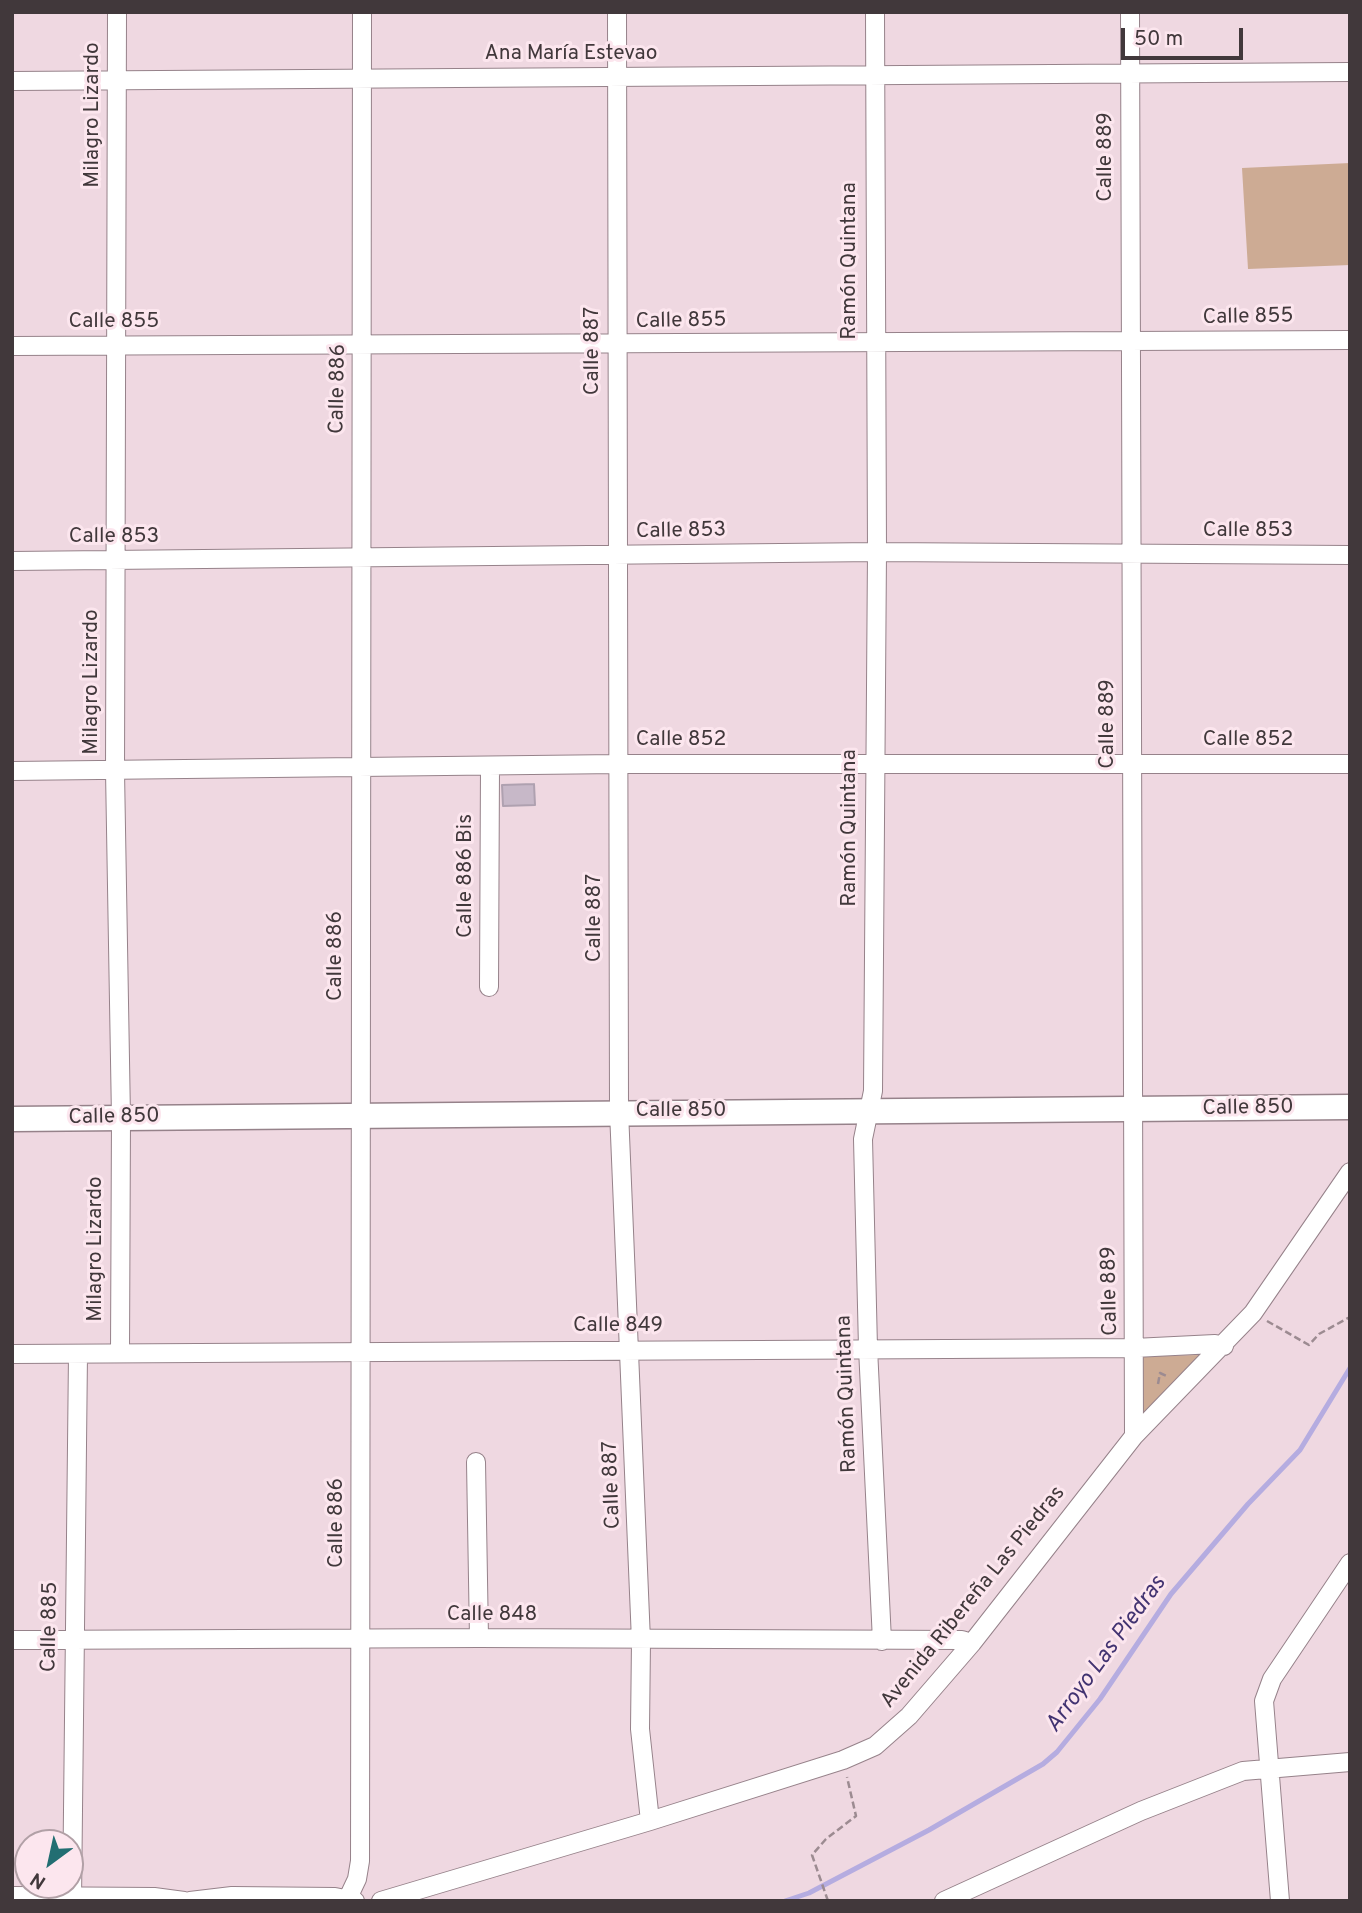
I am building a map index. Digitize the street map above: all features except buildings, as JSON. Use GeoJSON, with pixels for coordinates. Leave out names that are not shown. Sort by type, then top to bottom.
{"type":"FeatureCollection","features":[{"type":"Feature","properties":{"kind":"main road","name":"Calle 850"},"geometry":{"type":"LineString","coordinates":[[12,1119],[619,1111],[869,1113],[1350,1107]]}},
{"type":"Feature","properties":{"kind":"street","name":"Milagro Lizardo"},"geometry":{"type":"LineString","coordinates":[[117,12],[115,771],[121,1118],[120,1352]]}},
{"type":"Feature","properties":{"kind":"street","name":"Calle 886"},"geometry":{"type":"LineString","coordinates":[[351,1899],[360,1861],[359,559],[362,12]]}},
{"type":"Feature","properties":{"kind":"street","name":"Calle 887"},"geometry":{"type":"LineString","coordinates":[[617,12],[619,1111],[631,1349],[641,1641],[640,1729],[650,1821]]}},
{"type":"Feature","properties":{"kind":"street","name":"Ramón Quintana"},"geometry":{"type":"LineString","coordinates":[[875,12],[873,78],[877,551],[873,1091],[863,1139],[868,1348],[882,1641]]}},
{"type":"Feature","properties":{"kind":"street","name":"Calle 889"},"geometry":{"type":"LineString","coordinates":[[1130,12],[1134,1436]]}},
{"type":"Feature","properties":{"kind":"street","name":"Ana María Estevao"},"geometry":{"type":"LineString","coordinates":[[12,81],[873,78],[1350,72]]}},
{"type":"Feature","properties":{"kind":"street","name":"Calle 855"},"geometry":{"type":"LineString","coordinates":[[12,346],[1350,340]]}},
{"type":"Feature","properties":{"kind":"street","name":"Calle 853"},"geometry":{"type":"LineString","coordinates":[[12,561],[877,551],[1350,555]]}},
{"type":"Feature","properties":{"kind":"street","name":"Calle 852"},"geometry":{"type":"LineString","coordinates":[[12,771],[618,764],[1350,764]]}},
{"type":"Feature","properties":{"kind":"street","name":"Calle 886 Bis"},"geometry":{"type":"LineString","coordinates":[[489,987],[490,766]]}},
{"type":"Feature","properties":{"kind":"street","name":"Avenida Ribereña Las Piedras"},"geometry":{"type":"LineString","coordinates":[[381,1901],[650,1821],[843,1760],[875,1746],[892,1732],[972,1643],[1134,1436],[1224,1346],[1253,1313],[1350,1172]]}},
{"type":"Feature","properties":{"kind":"street","name":"Calle 849"},"geometry":{"type":"LineString","coordinates":[[12,1354],[1224,1346]]}},
{"type":"Feature","properties":{"kind":"street","name":"Calle 885"},"geometry":{"type":"LineString","coordinates":[[73,1829],[78,1354]]}},
{"type":"Feature","properties":{"kind":"street"},"geometry":{"type":"LineString","coordinates":[[476,1462],[479,1638]]}},
{"type":"Feature","properties":{"kind":"street"},"geometry":{"type":"LineString","coordinates":[[1280,1901],[1264,1701],[1272,1679],[1347,1572]]}},
{"type":"Feature","properties":{"kind":"street","name":"Calle 848"},"geometry":{"type":"LineString","coordinates":[[12,1640],[361,1641],[479,1638],[641,1641],[962,1640],[972,1643]]}},
{"type":"Feature","properties":{"kind":"street"},"geometry":{"type":"LineString","coordinates":[[944,1901],[1141,1811],[1243,1771],[1350,1762]]}},
{"type":"Feature","properties":{"kind":"street"},"geometry":{"type":"LineString","coordinates":[[190,1901],[232,1896],[351,1899]]}},
{"type":"Feature","properties":{"kind":"street"},"geometry":{"type":"LineString","coordinates":[[84,1898],[184,1901]]}},
{"type":"Feature","properties":{"kind":"path"},"geometry":{"type":"LineString","coordinates":[[1253,1313],[1309,1345],[1319,1334],[1350,1317]]}},
{"type":"Feature","properties":{"kind":"path"},"geometry":{"type":"LineString","coordinates":[[828,1901],[812,1855],[826,1839],[856,1816],[843,1760]]}},
{"type":"Feature","properties":{"kind":"shaded area"},"geometry":{"type":"Polygon","coordinates":[[[1350,163],[1350,265],[1248,269],[1242,168],[1350,163]]]}},
{"type":"Feature","properties":{"kind":"shaded area"},"geometry":{"type":"Polygon","coordinates":[[[1201,1355],[1140,1420],[1140,1356],[1201,1355]]]}},
{"type":"Feature","properties":{"kind":"waterway","name":"Arroyo Las Piedras"},"geometry":{"type":"LineString","coordinates":[[785,1901],[809,1893],[929,1830],[1043,1764],[1057,1752],[1100,1699],[1171,1594],[1248,1504],[1300,1450],[1350,1368]]}}]}
